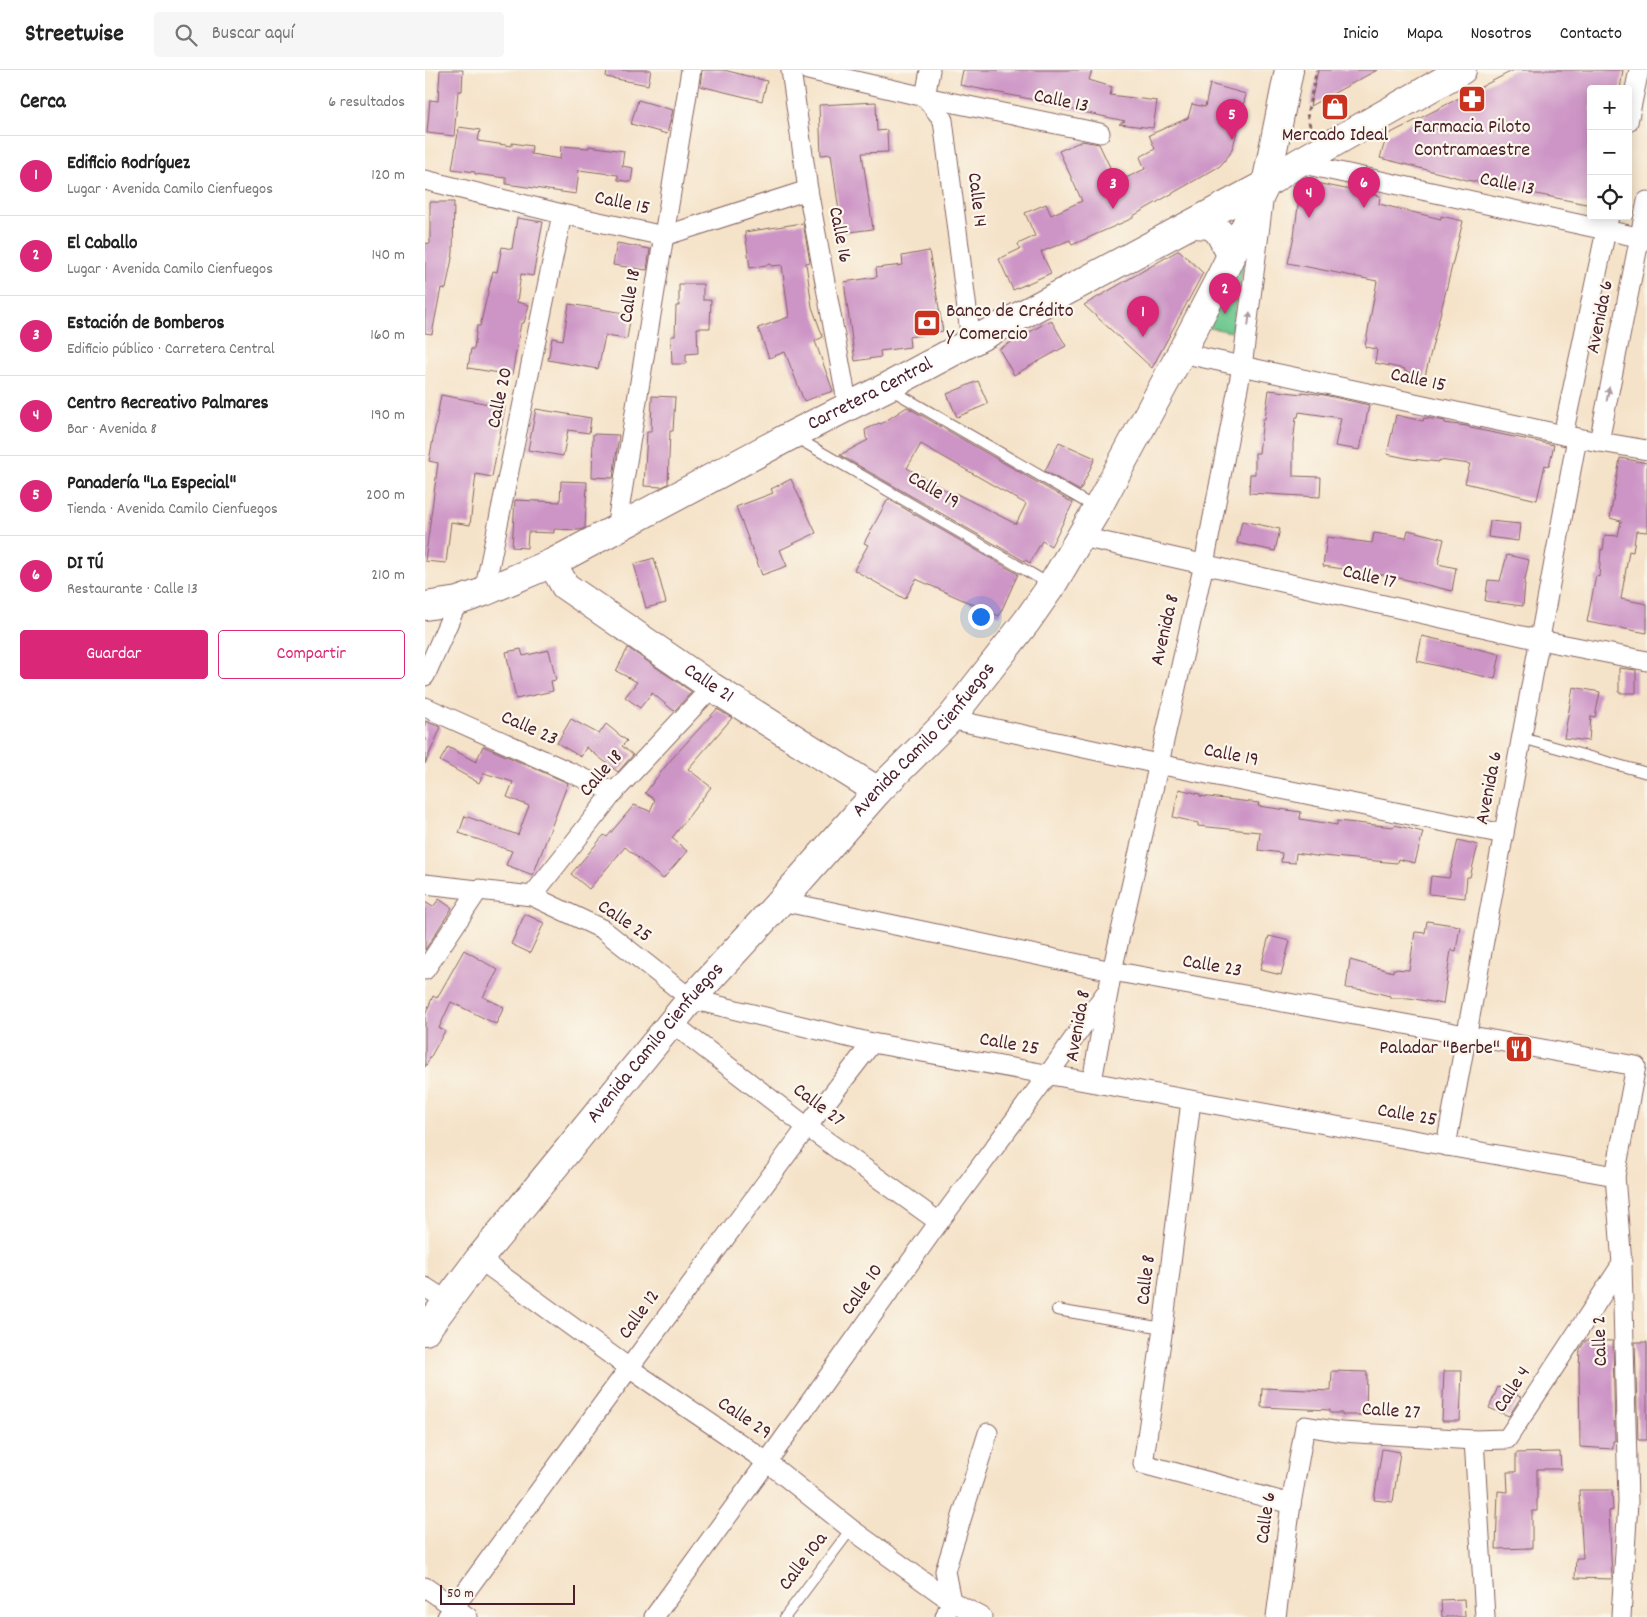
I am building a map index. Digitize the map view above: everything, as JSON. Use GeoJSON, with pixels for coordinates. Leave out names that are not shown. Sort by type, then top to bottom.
{"type":"FeatureCollection","features":[{"type":"Feature","properties":{"kind":"main road","name":"Avenida Camilo Cienfuegos"},"geometry":{"type":"LineString","coordinates":[[425,1331],[436,1294],[479,1259],[691,999],[878,791],[951,719],[1027,621],[1052,585],[1082,537],[1181,353],[1266,184],[1289,70]]}},
{"type":"Feature","properties":{"kind":"main road","name":"Carretera Central"},"geometry":{"type":"LineString","coordinates":[[425,606],[458,601],[553,563],[1266,184],[1463,70]]}},
{"type":"Feature","properties":{"kind":"main road"},"geometry":{"type":"LineString","coordinates":[[1192,224],[1211,225],[1219,232],[1231,254]]}},
{"type":"Feature","properties":{"kind":"main road","name":"Calle 21"},"geometry":{"type":"LineString","coordinates":[[553,563],[565,586],[712,687],[878,791]]}},
{"type":"Feature","properties":{"kind":"street","name":"Calle 18"},"geometry":{"type":"LineString","coordinates":[[617,529],[691,70]]}},
{"type":"Feature","properties":{"kind":"street","name":"Calle 16"},"geometry":{"type":"LineString","coordinates":[[791,70],[808,190],[848,407]]}},
{"type":"Feature","properties":{"kind":"street","name":"Calle 13"},"geometry":{"type":"LineString","coordinates":[[808,70],[925,97],[1100,133]]}},
{"type":"Feature","properties":{"kind":"street"},"geometry":{"type":"LineString","coordinates":[[925,97],[930,70]]}},
{"type":"Feature","properties":{"kind":"street"},"geometry":{"type":"LineString","coordinates":[[1632,103],[1639,70]]}},
{"type":"Feature","properties":{"kind":"street","name":"Calle 14"},"geometry":{"type":"LineString","coordinates":[[925,97],[943,120],[971,341]]}},
{"type":"Feature","properties":{"kind":"street","name":"Calle 13"},"geometry":{"type":"LineString","coordinates":[[1298,164],[1607,223],[1643,238]]}},
{"type":"Feature","properties":{"kind":"street","name":"Calle 15"},"geometry":{"type":"LineString","coordinates":[[425,180],[562,214],[664,236],[808,190]]}},
{"type":"Feature","properties":{"kind":"street","name":"Avenida 8"},"geometry":{"type":"LineString","coordinates":[[1092,1081],[1110,980],[1203,564],[1242,367],[1266,184]]}},
{"type":"Feature","properties":{"kind":"street","name":"Avenida 6"},"geometry":{"type":"LineString","coordinates":[[1599,442],[1643,238],[1647,201]]}},
{"type":"Feature","properties":{"kind":"street","name":"Calle 20"},"geometry":{"type":"LineString","coordinates":[[484,592],[562,214]]}},
{"type":"Feature","properties":{"kind":"street","name":"Avenida 6"},"geometry":{"type":"LineString","coordinates":[[1446,1146],[1540,640],[1570,436],[1607,223]]}},
{"type":"Feature","properties":{"kind":"street","name":"Calle 15"},"geometry":{"type":"LineString","coordinates":[[1181,353],[1570,436],[1647,450]]}},
{"type":"Feature","properties":{"kind":"street","name":"Calle 17"},"geometry":{"type":"LineString","coordinates":[[1082,537],[1540,640],[1647,661]]}},
{"type":"Feature","properties":{"kind":"street"},"geometry":{"type":"LineString","coordinates":[[425,676],[458,601]]}},
{"type":"Feature","properties":{"kind":"street","name":"Calle 18"},"geometry":{"type":"LineString","coordinates":[[532,896],[614,792],[712,687]]}},
{"type":"Feature","properties":{"kind":"street","name":"Calle 23"},"geometry":{"type":"LineString","coordinates":[[425,707],[614,792]]}},
{"type":"Feature","properties":{"kind":"street","name":"Calle 19"},"geometry":{"type":"LineString","coordinates":[[951,719],[1158,764],[1504,834]]}},
{"type":"Feature","properties":{"kind":"street","name":"Calle 25"},"geometry":{"type":"LineString","coordinates":[[425,884],[532,896],[602,929],[691,999],[872,1043],[1615,1176]]}},
{"type":"Feature","properties":{"kind":"street"},"geometry":{"type":"LineString","coordinates":[[425,970],[479,889]]}},
{"type":"Feature","properties":{"kind":"street","name":"Calle 23"},"geometry":{"type":"LineString","coordinates":[[781,901],[1110,980],[1467,1035],[1636,1066]]}},
{"type":"Feature","properties":{"kind":"street","name":"Calle 10"},"geometry":{"type":"LineString","coordinates":[[654,1617],[939,1222],[1048,1075],[1110,980]]}},
{"type":"Feature","properties":{"kind":"street","name":"Calle 27"},"geometry":{"type":"LineString","coordinates":[[672,1023],[807,1127],[939,1222]]}},
{"type":"Feature","properties":{"kind":"street","name":"Calle 12"},"geometry":{"type":"LineString","coordinates":[[457,1614],[629,1368],[807,1127],[872,1043]]}},
{"type":"Feature","properties":{"kind":"street","name":"Calle 2"},"geometry":{"type":"LineString","coordinates":[[1621,1617],[1628,1502],[1622,1264],[1615,1176],[1636,1066]]}},
{"type":"Feature","properties":{"kind":"street","name":"Calle 8"},"geometry":{"type":"LineString","coordinates":[[1191,1101],[1163,1328],[1143,1464],[1291,1504]]}},
{"type":"Feature","properties":{"kind":"street","name":"Calle 29"},"geometry":{"type":"LineString","coordinates":[[479,1259],[629,1368],[767,1462],[948,1609],[982,1617]]}},
{"type":"Feature","properties":{"kind":"street","name":"Calle 4"},"geometry":{"type":"LineString","coordinates":[[1474,1440],[1507,1439],[1622,1264]]}},
{"type":"Feature","properties":{"kind":"street","name":"Calle 27"},"geometry":{"type":"LineString","coordinates":[[1305,1426],[1341,1432],[1474,1440]]}},
{"type":"Feature","properties":{"kind":"street","name":"Calle 6"},"geometry":{"type":"LineString","coordinates":[[1276,1617],[1291,1504],[1305,1426]]}},
{"type":"Feature","properties":{"kind":"street"},"geometry":{"type":"LineString","coordinates":[[948,1609],[945,1571],[988,1433]]}},
{"type":"Feature","properties":{"kind":"street"},"geometry":{"type":"LineString","coordinates":[[1474,1440],[1485,1617]]}},
{"type":"Feature","properties":{"kind":"street"},"geometry":{"type":"LineString","coordinates":[[425,1587],[457,1614]]}},
{"type":"Feature","properties":{"kind":"lane"},"geometry":{"type":"LineString","coordinates":[[887,387],[1097,509]]}},
{"type":"Feature","properties":{"kind":"lane","name":"Calle 19"},"geometry":{"type":"LineString","coordinates":[[792,435],[1052,585]]}},
{"type":"Feature","properties":{"kind":"lane"},"geometry":{"type":"LineString","coordinates":[[1522,738],[1647,773]]}},
{"type":"Feature","properties":{"kind":"lane"},"geometry":{"type":"LineString","coordinates":[[1057,1310],[1163,1328]]}},
{"type":"Feature","properties":{"kind":"lane","name":"Calle 10a"},"geometry":{"type":"LineString","coordinates":[[785,1617],[851,1529]]}},
{"type":"Feature","properties":{"kind":"path"},"geometry":{"type":"LineString","coordinates":[[1310,126],[1307,114],[1317,70]]}},
{"type":"Feature","properties":{"kind":"green space"},"geometry":{"type":"Polygon","coordinates":[[[1248,243],[1231,332],[1206,327],[1248,243]]]}},
{"type":"Feature","properties":{"kind":"building"},"geometry":{"type":"Polygon","coordinates":[[[440,70],[463,70],[462,91],[458,91],[454,136],[427,133],[430,100],[438,101],[440,70]]]}},
{"type":"Feature","properties":{"kind":"building"},"geometry":{"type":"Polygon","coordinates":[[[607,70],[651,70],[648,85],[606,77],[607,70]]]}},
{"type":"Feature","properties":{"kind":"building"},"geometry":{"type":"Polygon","coordinates":[[[702,70],[724,70],[767,81],[762,101],[700,86],[702,70]]]}},
{"type":"Feature","properties":{"kind":"building"},"geometry":{"type":"Polygon","coordinates":[[[963,70],[1092,70],[1089,80],[1112,87],[1110,95],[1157,101],[1153,128],[1119,124],[1125,121],[1064,108],[1065,106],[960,85],[963,70]]]}},
{"type":"Feature","properties":{"kind":"building"},"geometry":{"type":"Polygon","coordinates":[[[1318,70],[1377,70],[1310,106],[1318,70]]]}},
{"type":"Feature","properties":{"kind":"building"},"geometry":{"type":"Polygon","coordinates":[[[1514,70],[1623,70],[1621,85],[1587,85],[1587,204],[1467,180],[1380,158],[1387,135],[1514,70]]]}},
{"type":"Feature","properties":{"kind":"building"},"geometry":{"type":"Polygon","coordinates":[[[1210,84],[1246,94],[1234,143],[1230,154],[1220,166],[1133,216],[1133,218],[1072,245],[1070,240],[1041,252],[1051,273],[1013,290],[999,259],[1020,249],[1018,244],[1035,236],[1025,213],[1046,204],[1051,215],[1082,201],[1059,151],[1082,141],[1099,144],[1117,182],[1145,169],[1140,157],[1155,149],[1149,135],[1188,118],[1192,104],[1205,107],[1210,84]]]}},
{"type":"Feature","properties":{"kind":"building"},"geometry":{"type":"Polygon","coordinates":[[[638,100],[673,110],[667,134],[631,124],[638,100]]]}},
{"type":"Feature","properties":{"kind":"building"},"geometry":{"type":"Polygon","coordinates":[[[876,102],[877,131],[887,130],[888,152],[862,153],[873,229],[842,233],[831,154],[821,155],[819,105],[876,102]]]}},
{"type":"Feature","properties":{"kind":"building"},"geometry":{"type":"Polygon","coordinates":[[[459,127],[480,130],[478,141],[512,146],[512,143],[532,146],[531,154],[560,159],[561,146],[589,148],[589,146],[624,151],[622,166],[633,168],[631,182],[618,180],[618,175],[579,170],[576,194],[506,184],[506,178],[452,169],[459,127]]]}},
{"type":"Feature","properties":{"kind":"building"},"geometry":{"type":"Polygon","coordinates":[[[1307,182],[1380,196],[1379,204],[1441,219],[1441,216],[1463,221],[1425,376],[1404,371],[1405,369],[1375,363],[1377,349],[1365,347],[1377,281],[1288,263],[1294,236],[1301,184],[1307,182]]]}},
{"type":"Feature","properties":{"kind":"building"},"geometry":{"type":"Polygon","coordinates":[[[430,202],[454,202],[453,253],[446,289],[441,288],[432,334],[425,333],[425,243],[430,244],[430,202]]]}},
{"type":"Feature","properties":{"kind":"building"},"geometry":{"type":"Polygon","coordinates":[[[517,218],[543,222],[533,276],[521,274],[517,302],[529,305],[524,323],[521,323],[512,375],[468,368],[471,349],[474,349],[477,326],[480,326],[493,271],[497,272],[502,247],[512,249],[517,218]]]}},
{"type":"Feature","properties":{"kind":"building"},"geometry":{"type":"Polygon","coordinates":[[[803,223],[810,262],[806,263],[812,307],[823,337],[815,341],[833,391],[804,401],[785,352],[769,358],[758,328],[789,317],[782,265],[771,266],[771,264],[750,268],[745,232],[803,223]]]}},
{"type":"Feature","properties":{"kind":"building"},"geometry":{"type":"Polygon","coordinates":[[[617,243],[650,249],[647,270],[613,265],[617,243]]]}},
{"type":"Feature","properties":{"kind":"building"},"geometry":{"type":"Polygon","coordinates":[[[1179,250],[1203,273],[1152,368],[1084,305],[1179,250]]]}},
{"type":"Feature","properties":{"kind":"building"},"geometry":{"type":"Polygon","coordinates":[[[929,251],[943,331],[909,337],[910,347],[880,351],[881,357],[855,361],[844,282],[877,277],[876,268],[903,265],[902,256],[929,251]]]}},
{"type":"Feature","properties":{"kind":"building"},"geometry":{"type":"Polygon","coordinates":[[[679,284],[703,284],[703,300],[711,300],[710,328],[697,328],[698,353],[686,354],[686,364],[672,364],[671,336],[675,336],[676,306],[679,306],[679,284]]]}},
{"type":"Feature","properties":{"kind":"building"},"geometry":{"type":"Polygon","coordinates":[[[569,304],[631,314],[627,339],[605,336],[598,369],[548,360],[552,338],[563,340],[569,304]]]}},
{"type":"Feature","properties":{"kind":"building"},"geometry":{"type":"Polygon","coordinates":[[[1051,320],[1066,346],[1014,375],[999,349],[1051,320]]]}},
{"type":"Feature","properties":{"kind":"building"},"geometry":{"type":"Polygon","coordinates":[[[978,381],[988,404],[957,417],[947,394],[978,381]]]}},
{"type":"Feature","properties":{"kind":"building"},"geometry":{"type":"Polygon","coordinates":[[[1269,390],[1324,395],[1369,405],[1360,450],[1335,446],[1341,418],[1299,412],[1298,417],[1296,417],[1293,444],[1293,476],[1321,477],[1320,497],[1249,493],[1250,474],[1255,474],[1255,453],[1259,453],[1269,390]]]}},
{"type":"Feature","properties":{"kind":"building"},"geometry":{"type":"Polygon","coordinates":[[[441,395],[505,407],[492,477],[476,474],[470,525],[451,522],[446,563],[425,561],[438,463],[429,461],[441,395]]]}},
{"type":"Feature","properties":{"kind":"building"},"geometry":{"type":"Polygon","coordinates":[[[652,396],[675,397],[673,431],[670,431],[668,484],[662,487],[644,486],[647,432],[651,432],[652,396]]]}},
{"type":"Feature","properties":{"kind":"building"},"geometry":{"type":"Polygon","coordinates":[[[907,407],[1073,503],[1051,546],[1042,541],[1030,563],[1024,561],[840,455],[868,440],[865,430],[879,423],[881,424],[907,407]],[[921,444],[907,468],[954,495],[955,493],[1016,524],[1026,504],[921,444]]]}},
{"type":"Feature","properties":{"kind":"building"},"geometry":{"type":"Polygon","coordinates":[[[536,409],[591,418],[589,433],[568,430],[563,456],[528,450],[536,409]]]}},
{"type":"Feature","properties":{"kind":"building"},"geometry":{"type":"Polygon","coordinates":[[[1396,415],[1423,421],[1424,418],[1440,420],[1445,421],[1445,423],[1554,445],[1549,466],[1545,465],[1537,500],[1465,483],[1470,464],[1411,459],[1387,454],[1396,415]]]}},
{"type":"Feature","properties":{"kind":"building"},"geometry":{"type":"Polygon","coordinates":[[[593,434],[619,435],[613,478],[592,477],[593,434]]]}},
{"type":"Feature","properties":{"kind":"building"},"geometry":{"type":"Polygon","coordinates":[[[1059,442],[1095,458],[1080,491],[1045,471],[1059,442]]]}},
{"type":"Feature","properties":{"kind":"building"},"geometry":{"type":"Polygon","coordinates":[[[1620,458],[1647,463],[1647,532],[1636,531],[1633,552],[1629,551],[1621,599],[1647,604],[1647,633],[1587,622],[1596,576],[1599,577],[1601,549],[1603,550],[1605,535],[1618,536],[1621,521],[1610,518],[1620,458]]]}},
{"type":"Feature","properties":{"kind":"building"},"geometry":{"type":"Polygon","coordinates":[[[791,479],[816,533],[780,550],[787,566],[762,575],[736,507],[773,493],[771,489],[791,479]]]}},
{"type":"Feature","properties":{"kind":"building"},"geometry":{"type":"Polygon","coordinates":[[[561,481],[587,482],[585,528],[580,530],[554,529],[554,533],[528,532],[527,548],[512,547],[515,500],[560,502],[561,481]]]}},
{"type":"Feature","properties":{"kind":"building"},"geometry":{"type":"Polygon","coordinates":[[[888,499],[1018,574],[999,616],[916,579],[905,599],[854,570],[868,545],[864,543],[888,499]]]}},
{"type":"Feature","properties":{"kind":"building"},"geometry":{"type":"Polygon","coordinates":[[[1242,521],[1280,529],[1275,551],[1237,543],[1242,521]]]}},
{"type":"Feature","properties":{"kind":"building"},"geometry":{"type":"Polygon","coordinates":[[[1490,521],[1520,524],[1518,541],[1488,537],[1490,521]]]}},
{"type":"Feature","properties":{"kind":"building"},"geometry":{"type":"Polygon","coordinates":[[[1408,530],[1444,539],[1438,564],[1456,568],[1452,591],[1391,576],[1323,566],[1327,537],[1372,543],[1374,533],[1406,538],[1408,530]]]}},
{"type":"Feature","properties":{"kind":"building"},"geometry":{"type":"Polygon","coordinates":[[[1507,555],[1529,560],[1524,584],[1523,606],[1485,601],[1488,580],[1500,581],[1507,555]]]}},
{"type":"Feature","properties":{"kind":"building"},"geometry":{"type":"Polygon","coordinates":[[[654,558],[666,603],[646,608],[634,564],[654,558]]]}},
{"type":"Feature","properties":{"kind":"building"},"geometry":{"type":"Polygon","coordinates":[[[1422,636],[1500,654],[1495,679],[1417,661],[1422,636]]]}},
{"type":"Feature","properties":{"kind":"building"},"geometry":{"type":"Polygon","coordinates":[[[628,648],[692,692],[674,711],[652,693],[640,708],[625,697],[637,682],[616,671],[628,648]]]}},
{"type":"Feature","properties":{"kind":"building"},"geometry":{"type":"Polygon","coordinates":[[[521,649],[523,656],[549,650],[556,680],[551,681],[553,691],[516,699],[506,652],[521,649]]]}},
{"type":"Feature","properties":{"kind":"building"},"geometry":{"type":"Polygon","coordinates":[[[1619,668],[1636,670],[1636,693],[1619,693],[1619,668]]]}},
{"type":"Feature","properties":{"kind":"building"},"geometry":{"type":"Polygon","coordinates":[[[1573,687],[1600,692],[1595,717],[1591,716],[1589,741],[1564,738],[1573,687]]]}},
{"type":"Feature","properties":{"kind":"building"},"geometry":{"type":"Polygon","coordinates":[[[717,709],[732,718],[688,769],[711,787],[672,838],[687,851],[663,879],[625,847],[589,889],[571,874],[604,835],[607,837],[634,805],[650,811],[655,800],[645,793],[668,763],[717,709]]]}},
{"type":"Feature","properties":{"kind":"building"},"geometry":{"type":"Polygon","coordinates":[[[571,719],[599,734],[606,724],[627,741],[622,746],[633,755],[618,772],[586,747],[581,757],[557,743],[571,719]]]}},
{"type":"Feature","properties":{"kind":"building"},"geometry":{"type":"Polygon","coordinates":[[[425,721],[441,727],[425,764],[425,721]]]}},
{"type":"Feature","properties":{"kind":"building"},"geometry":{"type":"Polygon","coordinates":[[[483,746],[568,783],[533,875],[506,865],[512,851],[459,833],[465,816],[518,835],[529,806],[507,797],[513,782],[484,773],[479,783],[440,761],[448,747],[476,762],[483,746]]]}},
{"type":"Feature","properties":{"kind":"building"},"geometry":{"type":"Polygon","coordinates":[[[1179,789],[1200,794],[1200,796],[1259,803],[1258,806],[1301,812],[1300,819],[1337,825],[1337,821],[1394,827],[1395,825],[1423,832],[1415,863],[1398,859],[1397,863],[1296,853],[1295,863],[1281,862],[1282,853],[1258,850],[1260,832],[1198,826],[1198,823],[1173,817],[1179,789]]]}},
{"type":"Feature","properties":{"kind":"building"},"geometry":{"type":"Polygon","coordinates":[[[1458,840],[1478,845],[1470,877],[1467,877],[1465,898],[1429,894],[1431,876],[1449,878],[1458,840]]]}},
{"type":"Feature","properties":{"kind":"building"},"geometry":{"type":"Polygon","coordinates":[[[439,899],[452,908],[425,950],[425,902],[433,907],[439,899]]]}},
{"type":"Feature","properties":{"kind":"building"},"geometry":{"type":"Polygon","coordinates":[[[525,914],[544,923],[530,953],[511,944],[525,914]]]}},
{"type":"Feature","properties":{"kind":"building"},"geometry":{"type":"Polygon","coordinates":[[[1427,921],[1460,926],[1456,951],[1451,950],[1443,1004],[1409,998],[1390,998],[1390,996],[1365,990],[1346,988],[1350,960],[1393,972],[1393,969],[1409,970],[1415,932],[1425,933],[1427,921]]]}},
{"type":"Feature","properties":{"kind":"building"},"geometry":{"type":"Polygon","coordinates":[[[1269,936],[1290,941],[1281,975],[1260,970],[1269,936]]]}},
{"type":"Feature","properties":{"kind":"building"},"geometry":{"type":"Polygon","coordinates":[[[464,950],[498,970],[483,997],[504,1007],[496,1024],[451,1002],[439,1028],[445,1031],[425,1067],[425,1015],[433,996],[437,998],[464,950]]]}},
{"type":"Feature","properties":{"kind":"building"},"geometry":{"type":"Polygon","coordinates":[[[1586,1340],[1613,1341],[1615,1441],[1613,1441],[1613,1449],[1580,1447],[1580,1349],[1586,1340]]]}},
{"type":"Feature","properties":{"kind":"building"},"geometry":{"type":"Polygon","coordinates":[[[1635,1342],[1647,1342],[1647,1440],[1638,1440],[1635,1342]]]}},
{"type":"Feature","properties":{"kind":"building"},"geometry":{"type":"Polygon","coordinates":[[[1332,1371],[1367,1372],[1366,1415],[1342,1415],[1342,1413],[1330,1413],[1330,1410],[1261,1407],[1262,1388],[1331,1391],[1332,1371]]]}},
{"type":"Feature","properties":{"kind":"building"},"geometry":{"type":"Polygon","coordinates":[[[1444,1371],[1462,1371],[1460,1421],[1442,1421],[1444,1371]]]}},
{"type":"Feature","properties":{"kind":"building"},"geometry":{"type":"Polygon","coordinates":[[[1498,1387],[1521,1397],[1509,1416],[1489,1408],[1498,1387]]]}},
{"type":"Feature","properties":{"kind":"building"},"geometry":{"type":"Polygon","coordinates":[[[1382,1449],[1400,1452],[1393,1502],[1374,1500],[1382,1449]]]}},
{"type":"Feature","properties":{"kind":"building"},"geometry":{"type":"Polygon","coordinates":[[[1560,1452],[1561,1469],[1537,1469],[1537,1511],[1532,1511],[1532,1548],[1496,1549],[1498,1491],[1508,1492],[1507,1472],[1516,1472],[1516,1453],[1560,1452]]]}},
{"type":"Feature","properties":{"kind":"building"},"geometry":{"type":"Polygon","coordinates":[[[1579,1490],[1612,1490],[1613,1510],[1609,1511],[1612,1579],[1575,1578],[1576,1558],[1583,1558],[1579,1490]]]}},
{"type":"Feature","properties":{"kind":"building"},"geometry":{"type":"Polygon","coordinates":[[[1464,1599],[1465,1617],[1442,1617],[1441,1600],[1464,1599]]]}},
{"type":"Feature","properties":{"kind":"place","name":"Farmacia Piloto Contramaestre"},"geometry":{"type":"Point","coordinates":[1472,99]}},
{"type":"Feature","properties":{"kind":"place","name":"Mercado Ideal"},"geometry":{"type":"Point","coordinates":[1335,107]}},
{"type":"Feature","properties":{"kind":"place","name":"Panadería \"La Especial\""},"geometry":{"type":"Point","coordinates":[1232,140]}},
{"type":"Feature","properties":{"kind":"place","name":"DI TÚ"},"geometry":{"type":"Point","coordinates":[1364,208]}},
{"type":"Feature","properties":{"kind":"place","name":"Estación de Bomberos"},"geometry":{"type":"Point","coordinates":[1113,209]}},
{"type":"Feature","properties":{"kind":"place","name":"Centro Recreativo Palmares"},"geometry":{"type":"Point","coordinates":[1309,218]}},
{"type":"Feature","properties":{"kind":"place","name":"El Caballo"},"geometry":{"type":"Point","coordinates":[1225,314]}},
{"type":"Feature","properties":{"kind":"place","name":"Banco de Crédito y Comercio"},"geometry":{"type":"Point","coordinates":[927,323]}},
{"type":"Feature","properties":{"kind":"place","name":"Edificio Rodríguez"},"geometry":{"type":"Point","coordinates":[1143,337]}},
{"type":"Feature","properties":{"kind":"place","name":"Paladar \"Berbe\""},"geometry":{"type":"Point","coordinates":[1519,1049]}}]}
